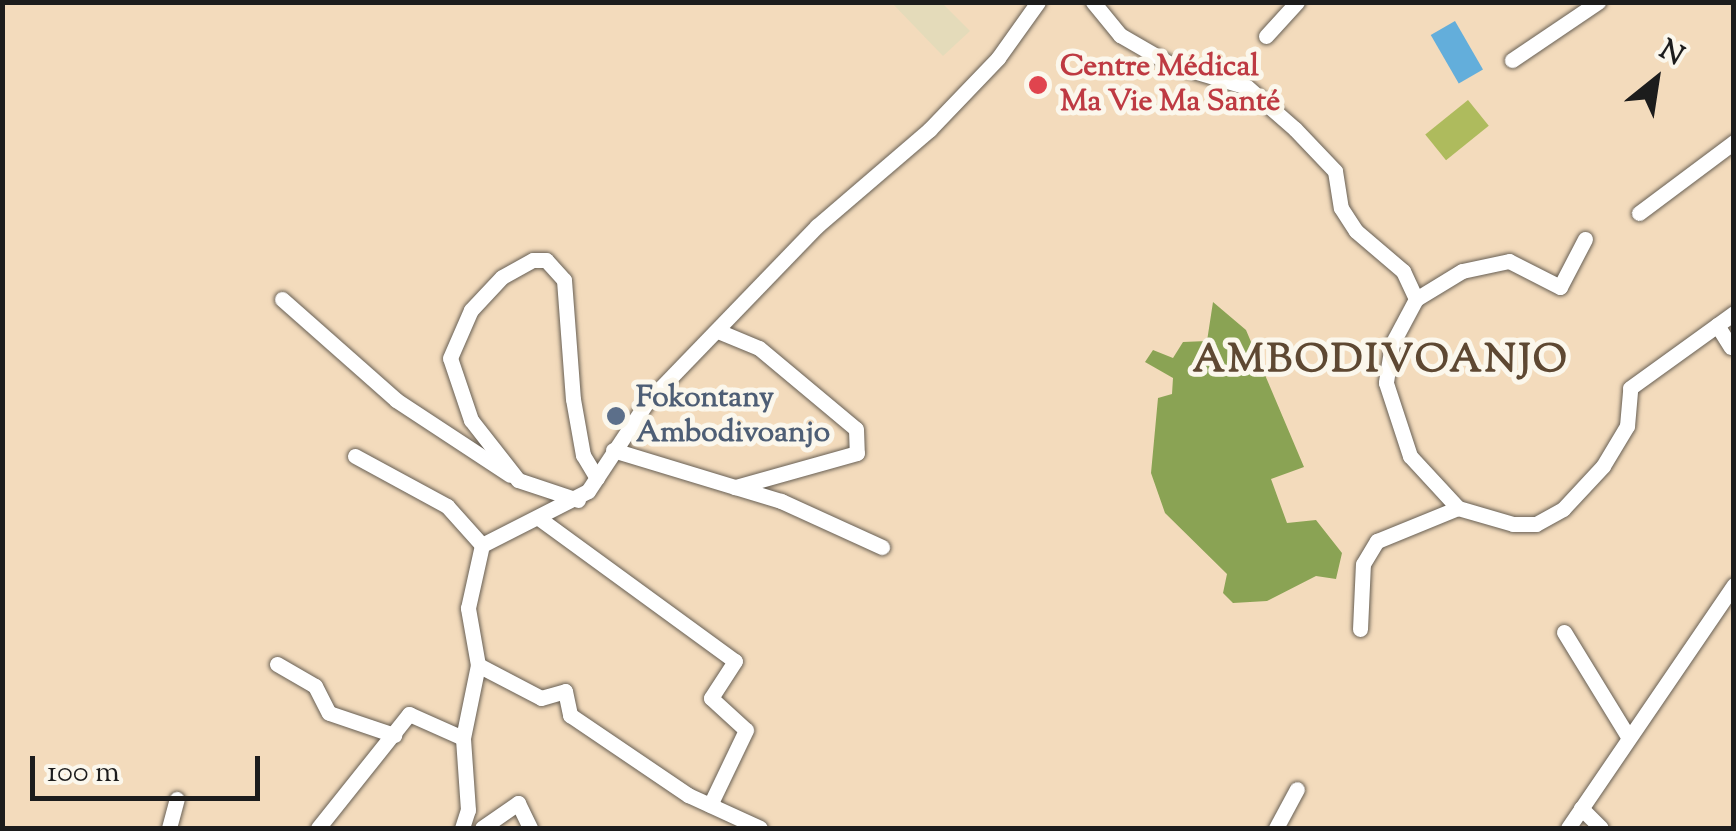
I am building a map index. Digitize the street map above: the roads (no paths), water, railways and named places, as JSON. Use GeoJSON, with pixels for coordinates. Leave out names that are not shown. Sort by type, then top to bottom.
{"type":"FeatureCollection","features":[{"type":"Feature","properties":{"kind":"street"},"geometry":{"type":"LineString","coordinates":[[482,546],[578,500],[647,402],[816,226],[929,130],[998,58],[1038,2]]}},
{"type":"Feature","properties":{"kind":"street"},"geometry":{"type":"LineString","coordinates":[[1093,2],[1120,35],[1170,64],[1248,87],[1295,129],[1335,171],[1341,208],[1356,230],[1404,271],[1416,299]]}},
{"type":"Feature","properties":{"kind":"street"},"geometry":{"type":"LineString","coordinates":[[1266,36],[1298,2]]}},
{"type":"Feature","properties":{"kind":"street"},"geometry":{"type":"LineString","coordinates":[[1512,60],[1598,2]]}},
{"type":"Feature","properties":{"kind":"street"},"geometry":{"type":"LineString","coordinates":[[1639,213],[1734,142]]}},
{"type":"Feature","properties":{"kind":"street"},"geometry":{"type":"LineString","coordinates":[[1586,238],[1560,287],[1509,261],[1462,272],[1416,299],[1392,344],[1386,383],[1410,456],[1458,508],[1513,524],[1536,524],[1563,509],[1603,466],[1627,426],[1630,388],[1734,313]]}},
{"type":"Feature","properties":{"kind":"street"},"geometry":{"type":"LineString","coordinates":[[518,480],[471,420],[450,358],[471,310],[502,277],[532,260],[546,260],[564,280],[573,399],[583,455],[596,478]]}},
{"type":"Feature","properties":{"kind":"street"},"geometry":{"type":"LineString","coordinates":[[282,299],[396,400],[518,480],[578,500]]}},
{"type":"Feature","properties":{"kind":"street"},"geometry":{"type":"LineString","coordinates":[[1717,325],[1731,347]]}},
{"type":"Feature","properties":{"kind":"street"},"geometry":{"type":"LineString","coordinates":[[718,331],[759,348],[856,428],[857,454],[735,487]]}},
{"type":"Feature","properties":{"kind":"street"},"geometry":{"type":"LineString","coordinates":[[613,450],[735,487],[882,547]]}},
{"type":"Feature","properties":{"kind":"street"},"geometry":{"type":"LineString","coordinates":[[355,456],[446,506],[482,546]]}},
{"type":"Feature","properties":{"kind":"street"},"geometry":{"type":"LineString","coordinates":[[1360,629],[1363,564],[1377,541],[1458,508]]}},
{"type":"Feature","properties":{"kind":"street"},"geometry":{"type":"LineString","coordinates":[[540,519],[735,662],[711,698],[746,730],[710,805]]}},
{"type":"Feature","properties":{"kind":"street"},"geometry":{"type":"LineString","coordinates":[[462,828],[468,810],[464,738],[478,664],[468,608],[482,546]]}},
{"type":"Feature","properties":{"kind":"street"},"geometry":{"type":"LineString","coordinates":[[1568,828],[1734,585]]}},
{"type":"Feature","properties":{"kind":"street"},"geometry":{"type":"LineString","coordinates":[[1564,632],[1629,738]]}},
{"type":"Feature","properties":{"kind":"street"},"geometry":{"type":"LineString","coordinates":[[276,664],[314,686],[330,712],[394,735]]}},
{"type":"Feature","properties":{"kind":"street"},"geometry":{"type":"LineString","coordinates":[[478,664],[541,698],[566,692],[570,715],[710,805],[760,828]]}},
{"type":"Feature","properties":{"kind":"street"},"geometry":{"type":"LineString","coordinates":[[318,828],[409,714],[464,738]]}},
{"type":"Feature","properties":{"kind":"street"},"geometry":{"type":"LineString","coordinates":[[1276,828],[1297,789]]}},
{"type":"Feature","properties":{"kind":"street"},"geometry":{"type":"LineString","coordinates":[[168,828],[177,800]]}},
{"type":"Feature","properties":{"kind":"street"},"geometry":{"type":"LineString","coordinates":[[468,810],[482,828],[518,803],[530,828]]}},
{"type":"Feature","properties":{"kind":"street"},"geometry":{"type":"LineString","coordinates":[[1581,808],[1601,828]]}},
{"type":"Feature","properties":{"kind":"water"},"geometry":{"type":"Polygon","coordinates":[[[1455,21],[1483,69],[1459,83],[1431,35],[1455,21]]]}},
{"type":"Feature","properties":{"kind":"place","name":"Centre Médical Ma Vie Ma Santé"},"geometry":{"type":"Point","coordinates":[1038,85]}},
{"type":"Feature","properties":{"kind":"place","name":"Fokontany Ambodivoanjo"},"geometry":{"type":"Point","coordinates":[616,416]}},
{"type":"Feature","properties":{"kind":"district","name":"AMBODIVOANJO"},"geometry":{"type":"Point","coordinates":[1381,362]}}]}
